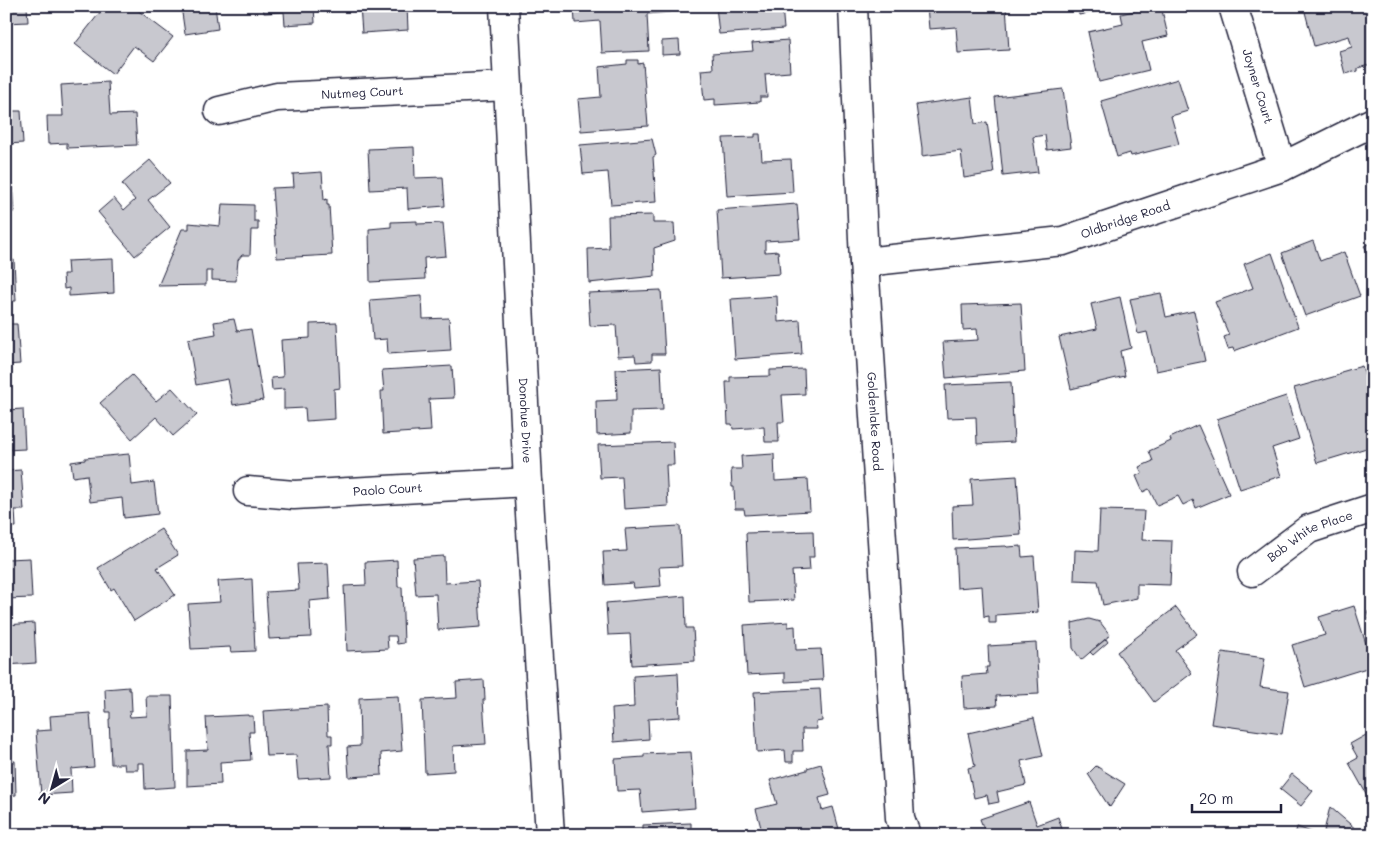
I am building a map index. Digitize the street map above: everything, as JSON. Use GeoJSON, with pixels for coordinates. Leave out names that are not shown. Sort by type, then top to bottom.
{"type":"FeatureCollection","features":[{"type":"Feature","properties":{"kind":"street","name":"Donohue Drive"},"geometry":{"type":"LineString","coordinates":[[504,6],[528,482],[550,835]]}},
{"type":"Feature","properties":{"kind":"street","name":"Goldenlake Road"},"geometry":{"type":"LineString","coordinates":[[853,6],[864,262],[900,818],[906,835]]}},
{"type":"Feature","properties":{"kind":"street","name":"Joyner Court"},"geometry":{"type":"LineString","coordinates":[[1233,6],[1282,167]]}},
{"type":"Feature","properties":{"kind":"street","name":"Nutmeg Court"},"geometry":{"type":"LineString","coordinates":[[219,111],[277,97],[508,86]]}},
{"type":"Feature","properties":{"kind":"street","name":"Oldbridge Road"},"geometry":{"type":"LineString","coordinates":[[864,262],[1063,240],[1282,167],[1373,122]]}},
{"type":"Feature","properties":{"kind":"street","name":"Paolo Court"},"geometry":{"type":"LineString","coordinates":[[248,492],[294,495],[528,482]]}},
{"type":"Feature","properties":{"kind":"street","name":"Bob White Place"},"geometry":{"type":"LineString","coordinates":[[1252,572],[1309,529],[1373,508]]}},
{"type":"Feature","properties":{"kind":"building"},"geometry":{"type":"Polygon","coordinates":[[[6,6],[27,6],[28,22],[6,23],[6,6]]]}},
{"type":"Feature","properties":{"kind":"building"},"geometry":{"type":"Polygon","coordinates":[[[105,6],[132,6],[173,37],[154,61],[134,46],[113,74],[75,44],[105,6]]]}},
{"type":"Feature","properties":{"kind":"building"},"geometry":{"type":"Polygon","coordinates":[[[181,6],[215,6],[218,29],[185,34],[181,6]]]}},
{"type":"Feature","properties":{"kind":"building"},"geometry":{"type":"Polygon","coordinates":[[[263,6],[314,6],[315,23],[285,25],[284,12],[264,13],[263,6]]]}},
{"type":"Feature","properties":{"kind":"building"},"geometry":{"type":"Polygon","coordinates":[[[360,6],[407,6],[408,30],[362,33],[360,6]]]}},
{"type":"Feature","properties":{"kind":"building"},"geometry":{"type":"Polygon","coordinates":[[[574,6],[608,6],[609,10],[624,9],[624,6],[670,6],[671,12],[647,14],[649,51],[602,53],[600,21],[575,23],[574,6]]]}},
{"type":"Feature","properties":{"kind":"building"},"geometry":{"type":"Polygon","coordinates":[[[716,6],[782,6],[784,29],[719,34],[716,6]]]}},
{"type":"Feature","properties":{"kind":"building"},"geometry":{"type":"Polygon","coordinates":[[[927,6],[1006,6],[1009,50],[958,53],[956,27],[929,29],[927,6]]]}},
{"type":"Feature","properties":{"kind":"building"},"geometry":{"type":"Polygon","coordinates":[[[1078,6],[1123,6],[1079,15],[1078,6]]]}},
{"type":"Feature","properties":{"kind":"building"},"geometry":{"type":"Polygon","coordinates":[[[1161,6],[1168,36],[1142,42],[1149,70],[1099,82],[1088,32],[1123,24],[1121,14],[1161,6]]]}},
{"type":"Feature","properties":{"kind":"building"},"geometry":{"type":"Polygon","coordinates":[[[1327,6],[1373,6],[1373,64],[1358,68],[1358,71],[1345,74],[1339,51],[1352,47],[1349,36],[1314,46],[1305,12],[1327,6]]]}},
{"type":"Feature","properties":{"kind":"building"},"geometry":{"type":"Polygon","coordinates":[[[679,40],[680,54],[662,55],[662,41],[679,40]]]}},
{"type":"Feature","properties":{"kind":"building"},"geometry":{"type":"Polygon","coordinates":[[[788,40],[790,72],[765,74],[767,97],[760,97],[760,102],[715,105],[715,99],[704,100],[701,70],[713,69],[712,54],[753,51],[752,43],[788,40]]]}},
{"type":"Feature","properties":{"kind":"building"},"geometry":{"type":"Polygon","coordinates":[[[627,60],[638,60],[638,64],[643,63],[648,126],[581,131],[578,99],[601,97],[599,67],[627,64],[627,60]]]}},
{"type":"Feature","properties":{"kind":"building"},"geometry":{"type":"Polygon","coordinates":[[[1178,79],[1188,111],[1171,116],[1179,144],[1131,156],[1130,153],[1117,157],[1101,101],[1178,79]]]}},
{"type":"Feature","properties":{"kind":"building"},"geometry":{"type":"Polygon","coordinates":[[[108,82],[110,115],[135,114],[137,145],[67,148],[67,143],[48,144],[47,116],[63,116],[61,85],[108,82]]]}},
{"type":"Feature","properties":{"kind":"building"},"geometry":{"type":"Polygon","coordinates":[[[1063,89],[1071,147],[1047,150],[1045,135],[1033,137],[1038,172],[1003,176],[995,97],[1063,89]]]}},
{"type":"Feature","properties":{"kind":"building"},"geometry":{"type":"Polygon","coordinates":[[[6,94],[10,94],[11,111],[21,111],[23,143],[8,144],[9,151],[6,151],[6,94]]]}},
{"type":"Feature","properties":{"kind":"building"},"geometry":{"type":"Polygon","coordinates":[[[972,97],[975,124],[987,122],[994,173],[964,178],[961,151],[922,156],[916,105],[972,97]]]}},
{"type":"Feature","properties":{"kind":"building"},"geometry":{"type":"Polygon","coordinates":[[[755,134],[760,134],[762,160],[791,159],[793,192],[727,196],[723,138],[755,137],[755,134]]]}},
{"type":"Feature","properties":{"kind":"building"},"geometry":{"type":"Polygon","coordinates":[[[652,139],[656,155],[653,157],[656,202],[611,205],[608,172],[583,174],[580,145],[652,139]]]}},
{"type":"Feature","properties":{"kind":"building"},"geometry":{"type":"Polygon","coordinates":[[[414,147],[415,178],[443,177],[445,206],[408,209],[407,188],[370,190],[368,149],[414,147]]]}},
{"type":"Feature","properties":{"kind":"building"},"geometry":{"type":"Polygon","coordinates":[[[150,160],[170,183],[148,200],[170,227],[135,256],[98,212],[114,198],[124,210],[135,200],[122,184],[150,160]]]}},
{"type":"Feature","properties":{"kind":"building"},"geometry":{"type":"Polygon","coordinates":[[[322,172],[324,200],[327,199],[327,205],[329,205],[332,255],[277,258],[272,188],[294,187],[293,174],[322,172]]]}},
{"type":"Feature","properties":{"kind":"building"},"geometry":{"type":"Polygon","coordinates":[[[12,183],[14,212],[6,212],[6,184],[12,183]]]}},
{"type":"Feature","properties":{"kind":"building"},"geometry":{"type":"Polygon","coordinates":[[[222,204],[254,205],[254,221],[258,221],[258,230],[251,230],[250,255],[242,255],[238,260],[236,281],[212,280],[212,271],[206,271],[206,285],[158,286],[182,229],[189,229],[189,223],[220,226],[222,204]]]}},
{"type":"Feature","properties":{"kind":"building"},"geometry":{"type":"Polygon","coordinates":[[[797,204],[800,239],[765,241],[765,252],[778,251],[780,274],[721,278],[717,210],[797,204]]]}},
{"type":"Feature","properties":{"kind":"building"},"geometry":{"type":"Polygon","coordinates":[[[653,215],[653,223],[674,223],[675,241],[654,248],[655,276],[589,283],[588,249],[609,248],[608,216],[653,215]]]}},
{"type":"Feature","properties":{"kind":"building"},"geometry":{"type":"Polygon","coordinates":[[[417,221],[417,224],[443,223],[446,256],[424,258],[425,279],[370,282],[369,229],[391,227],[391,222],[417,221]]]}},
{"type":"Feature","properties":{"kind":"building"},"geometry":{"type":"Polygon","coordinates":[[[1313,241],[1320,261],[1344,252],[1360,296],[1305,316],[1282,253],[1313,241]]]}},
{"type":"Feature","properties":{"kind":"building"},"geometry":{"type":"Polygon","coordinates":[[[1373,242],[1373,259],[1364,246],[1373,242]]]}},
{"type":"Feature","properties":{"kind":"building"},"geometry":{"type":"Polygon","coordinates":[[[1272,253],[1298,327],[1234,351],[1233,348],[1228,349],[1224,337],[1229,335],[1215,302],[1253,288],[1244,264],[1272,253]]]}},
{"type":"Feature","properties":{"kind":"building"},"geometry":{"type":"Polygon","coordinates":[[[113,259],[114,293],[69,296],[69,288],[64,289],[63,274],[68,274],[67,261],[113,259]]]}},
{"type":"Feature","properties":{"kind":"building"},"geometry":{"type":"Polygon","coordinates":[[[14,260],[16,301],[6,301],[6,261],[14,260]]]}},
{"type":"Feature","properties":{"kind":"building"},"geometry":{"type":"Polygon","coordinates":[[[661,290],[665,354],[652,354],[652,361],[636,362],[635,355],[618,356],[616,325],[590,326],[588,293],[661,290]]]}},
{"type":"Feature","properties":{"kind":"building"},"geometry":{"type":"Polygon","coordinates":[[[1161,293],[1166,317],[1194,311],[1205,361],[1156,371],[1147,332],[1138,334],[1130,299],[1161,293]]]}},
{"type":"Feature","properties":{"kind":"building"},"geometry":{"type":"Polygon","coordinates":[[[422,296],[423,319],[449,318],[451,350],[388,354],[387,339],[373,340],[370,300],[422,296]]]}},
{"type":"Feature","properties":{"kind":"building"},"geometry":{"type":"Polygon","coordinates":[[[777,296],[778,322],[800,320],[802,354],[735,359],[731,299],[777,296]]]}},
{"type":"Feature","properties":{"kind":"building"},"geometry":{"type":"Polygon","coordinates":[[[1120,297],[1131,348],[1120,351],[1125,376],[1071,389],[1059,337],[1097,329],[1091,304],[1120,297]]]}},
{"type":"Feature","properties":{"kind":"building"},"geometry":{"type":"Polygon","coordinates":[[[1021,303],[1025,371],[946,378],[943,342],[978,340],[977,329],[963,330],[962,305],[1021,303]]]}},
{"type":"Feature","properties":{"kind":"building"},"geometry":{"type":"Polygon","coordinates":[[[234,319],[237,331],[251,329],[263,400],[233,405],[228,379],[196,385],[188,339],[216,334],[214,322],[234,319]]]}},
{"type":"Feature","properties":{"kind":"building"},"geometry":{"type":"Polygon","coordinates":[[[337,323],[340,388],[334,389],[335,419],[306,421],[305,408],[284,409],[284,389],[272,390],[271,378],[283,377],[281,340],[310,338],[310,324],[337,323]]]}},
{"type":"Feature","properties":{"kind":"building"},"geometry":{"type":"Polygon","coordinates":[[[6,324],[17,324],[20,364],[6,365],[6,324]]]}},
{"type":"Feature","properties":{"kind":"building"},"geometry":{"type":"Polygon","coordinates":[[[452,366],[454,398],[429,399],[431,431],[383,434],[381,391],[384,391],[382,370],[452,366]]]}},
{"type":"Feature","properties":{"kind":"building"},"geometry":{"type":"Polygon","coordinates":[[[1362,366],[1373,401],[1373,446],[1317,463],[1294,388],[1333,377],[1341,374],[1341,372],[1362,366]]]}},
{"type":"Feature","properties":{"kind":"building"},"geometry":{"type":"Polygon","coordinates":[[[661,367],[663,410],[631,411],[631,433],[597,435],[596,401],[617,400],[616,369],[661,367]]]}},
{"type":"Feature","properties":{"kind":"building"},"geometry":{"type":"Polygon","coordinates":[[[804,369],[805,394],[782,395],[784,422],[778,422],[779,442],[765,442],[764,427],[733,429],[732,424],[728,424],[726,382],[730,382],[730,377],[770,376],[770,370],[804,369]]]}},
{"type":"Feature","properties":{"kind":"building"},"geometry":{"type":"Polygon","coordinates":[[[132,375],[156,401],[172,388],[197,415],[173,436],[156,417],[132,439],[100,403],[132,375]]]}},
{"type":"Feature","properties":{"kind":"building"},"geometry":{"type":"Polygon","coordinates":[[[1011,382],[1014,442],[977,444],[976,417],[947,418],[945,385],[1011,382]]]}},
{"type":"Feature","properties":{"kind":"building"},"geometry":{"type":"Polygon","coordinates":[[[1286,396],[1299,439],[1272,448],[1281,476],[1240,489],[1217,419],[1286,396]]]}},
{"type":"Feature","properties":{"kind":"building"},"geometry":{"type":"Polygon","coordinates":[[[23,409],[25,449],[6,450],[6,410],[23,409]]]}},
{"type":"Feature","properties":{"kind":"building"},"geometry":{"type":"Polygon","coordinates":[[[1198,425],[1229,494],[1196,508],[1193,500],[1183,505],[1178,496],[1157,505],[1149,489],[1143,492],[1136,476],[1142,473],[1139,467],[1153,461],[1149,451],[1171,441],[1170,438],[1198,425]]]}},
{"type":"Feature","properties":{"kind":"building"},"geometry":{"type":"Polygon","coordinates":[[[673,442],[674,465],[666,465],[668,506],[624,509],[622,477],[600,478],[598,445],[673,442]]]}},
{"type":"Feature","properties":{"kind":"building"},"geometry":{"type":"Polygon","coordinates":[[[129,454],[132,485],[154,482],[158,514],[124,518],[122,498],[90,502],[87,475],[73,477],[71,462],[85,460],[85,458],[129,454]]]}},
{"type":"Feature","properties":{"kind":"building"},"geometry":{"type":"Polygon","coordinates":[[[774,454],[775,481],[808,479],[810,511],[745,515],[744,509],[735,509],[731,469],[742,469],[741,456],[774,454]]]}},
{"type":"Feature","properties":{"kind":"building"},"geometry":{"type":"Polygon","coordinates":[[[21,470],[24,510],[15,510],[16,527],[6,527],[6,471],[21,470]]]}},
{"type":"Feature","properties":{"kind":"building"},"geometry":{"type":"Polygon","coordinates":[[[1017,476],[1021,535],[953,540],[952,506],[973,505],[971,479],[1017,476]]]}},
{"type":"Feature","properties":{"kind":"building"},"geometry":{"type":"Polygon","coordinates":[[[1100,510],[1144,511],[1142,540],[1172,541],[1170,585],[1137,584],[1137,598],[1103,605],[1098,581],[1074,580],[1075,550],[1098,551],[1100,510]]]}},
{"type":"Feature","properties":{"kind":"building"},"geometry":{"type":"Polygon","coordinates":[[[680,526],[682,566],[659,567],[661,586],[634,588],[633,583],[605,585],[603,552],[627,551],[625,529],[680,526]]]}},
{"type":"Feature","properties":{"kind":"building"},"geometry":{"type":"Polygon","coordinates":[[[161,529],[178,555],[157,568],[175,595],[134,621],[114,588],[111,590],[98,568],[161,529]]]}},
{"type":"Feature","properties":{"kind":"building"},"geometry":{"type":"Polygon","coordinates":[[[813,531],[814,557],[809,557],[810,570],[792,571],[794,600],[749,602],[746,533],[813,531]]]}},
{"type":"Feature","properties":{"kind":"building"},"geometry":{"type":"Polygon","coordinates":[[[1021,546],[1022,557],[1034,556],[1038,612],[996,615],[996,623],[989,623],[989,616],[984,617],[982,586],[957,588],[955,548],[1021,546]]]}},
{"type":"Feature","properties":{"kind":"building"},"geometry":{"type":"Polygon","coordinates":[[[6,549],[8,559],[30,558],[32,598],[6,599],[6,549]]]}},
{"type":"Feature","properties":{"kind":"building"},"geometry":{"type":"Polygon","coordinates":[[[444,556],[445,583],[478,581],[481,627],[438,630],[436,594],[416,595],[413,558],[444,556]]]}},
{"type":"Feature","properties":{"kind":"building"},"geometry":{"type":"Polygon","coordinates":[[[397,560],[398,587],[402,587],[404,643],[397,644],[396,636],[387,636],[388,649],[347,651],[344,586],[366,585],[365,562],[397,560]]]}},
{"type":"Feature","properties":{"kind":"building"},"geometry":{"type":"Polygon","coordinates":[[[328,563],[330,599],[309,601],[311,637],[269,639],[266,592],[299,590],[297,564],[328,563]]]}},
{"type":"Feature","properties":{"kind":"building"},"geometry":{"type":"Polygon","coordinates":[[[252,579],[255,651],[231,652],[230,647],[191,649],[188,604],[220,602],[218,581],[252,579]]]}},
{"type":"Feature","properties":{"kind":"building"},"geometry":{"type":"Polygon","coordinates":[[[685,596],[686,628],[693,628],[695,661],[632,665],[630,634],[608,635],[606,603],[685,596]]]}},
{"type":"Feature","properties":{"kind":"building"},"geometry":{"type":"Polygon","coordinates":[[[1354,606],[1373,666],[1305,687],[1292,645],[1325,635],[1319,617],[1354,606]]]}},
{"type":"Feature","properties":{"kind":"building"},"geometry":{"type":"Polygon","coordinates":[[[1176,607],[1197,634],[1175,650],[1192,673],[1154,702],[1117,652],[1176,607]]]}},
{"type":"Feature","properties":{"kind":"building"},"geometry":{"type":"Polygon","coordinates":[[[1373,611],[1373,630],[1367,612],[1373,611]]]}},
{"type":"Feature","properties":{"kind":"building"},"geometry":{"type":"Polygon","coordinates":[[[1089,619],[1100,622],[1110,635],[1081,660],[1073,648],[1072,623],[1089,619]]]}},
{"type":"Feature","properties":{"kind":"building"},"geometry":{"type":"Polygon","coordinates":[[[788,622],[788,627],[795,626],[796,650],[821,649],[823,680],[785,682],[785,673],[747,675],[744,625],[788,622]]]}},
{"type":"Feature","properties":{"kind":"building"},"geometry":{"type":"Polygon","coordinates":[[[34,623],[36,663],[6,665],[6,625],[34,623]]]}},
{"type":"Feature","properties":{"kind":"building"},"geometry":{"type":"Polygon","coordinates":[[[1106,639],[1108,642],[1093,655],[1090,652],[1106,639]]]}},
{"type":"Feature","properties":{"kind":"building"},"geometry":{"type":"Polygon","coordinates":[[[1036,643],[1039,694],[996,696],[997,706],[964,708],[962,676],[987,674],[986,667],[989,667],[988,646],[1036,643]]]}},
{"type":"Feature","properties":{"kind":"building"},"geometry":{"type":"Polygon","coordinates":[[[1222,652],[1265,658],[1260,687],[1289,691],[1282,734],[1211,724],[1222,652]]]}},
{"type":"Feature","properties":{"kind":"building"},"geometry":{"type":"Polygon","coordinates":[[[678,673],[680,717],[648,719],[649,739],[614,742],[612,709],[634,707],[633,676],[678,673]]]}},
{"type":"Feature","properties":{"kind":"building"},"geometry":{"type":"Polygon","coordinates":[[[484,680],[485,700],[483,700],[486,744],[453,746],[454,771],[425,773],[422,700],[457,698],[456,682],[484,680]]]}},
{"type":"Feature","properties":{"kind":"building"},"geometry":{"type":"Polygon","coordinates":[[[129,687],[129,690],[131,690],[132,711],[129,711],[130,717],[147,716],[146,696],[172,696],[175,787],[145,789],[144,763],[138,763],[138,770],[125,770],[124,764],[111,764],[110,712],[106,712],[105,689],[129,687]]]}},
{"type":"Feature","properties":{"kind":"building"},"geometry":{"type":"Polygon","coordinates":[[[820,689],[822,721],[816,722],[817,729],[802,729],[803,751],[793,751],[793,762],[786,762],[785,750],[757,752],[754,692],[820,689]]]}},
{"type":"Feature","properties":{"kind":"building"},"geometry":{"type":"Polygon","coordinates":[[[398,696],[402,751],[381,753],[382,775],[349,777],[347,747],[360,746],[359,698],[398,696]]]}},
{"type":"Feature","properties":{"kind":"building"},"geometry":{"type":"Polygon","coordinates":[[[327,707],[328,735],[332,735],[332,744],[329,744],[331,777],[298,779],[296,755],[266,756],[263,711],[327,707]]]}},
{"type":"Feature","properties":{"kind":"building"},"geometry":{"type":"Polygon","coordinates":[[[90,713],[94,767],[71,769],[72,793],[41,795],[36,731],[51,730],[50,716],[90,713]]]}},
{"type":"Feature","properties":{"kind":"building"},"geometry":{"type":"Polygon","coordinates":[[[253,716],[254,732],[249,732],[251,760],[220,762],[221,784],[187,786],[187,751],[208,750],[206,717],[253,716]]]}},
{"type":"Feature","properties":{"kind":"building"},"geometry":{"type":"Polygon","coordinates":[[[1034,718],[1043,756],[1021,761],[1026,785],[997,792],[999,802],[989,804],[987,795],[974,798],[968,768],[975,766],[968,733],[1034,718]]]}},
{"type":"Feature","properties":{"kind":"building"},"geometry":{"type":"Polygon","coordinates":[[[1373,731],[1373,806],[1349,763],[1358,758],[1350,744],[1373,731]]]}},
{"type":"Feature","properties":{"kind":"building"},"geometry":{"type":"Polygon","coordinates":[[[691,752],[695,808],[642,812],[640,790],[617,791],[615,759],[644,757],[644,754],[691,752]]]}},
{"type":"Feature","properties":{"kind":"building"},"geometry":{"type":"Polygon","coordinates":[[[6,761],[15,761],[16,795],[6,796],[6,761]]]}},
{"type":"Feature","properties":{"kind":"building"},"geometry":{"type":"Polygon","coordinates":[[[821,764],[830,795],[819,798],[822,810],[833,807],[839,829],[812,835],[763,835],[756,809],[777,804],[770,780],[807,770],[807,768],[821,764]]]}},
{"type":"Feature","properties":{"kind":"building"},"geometry":{"type":"Polygon","coordinates":[[[1096,766],[1125,784],[1110,807],[1088,774],[1096,766]]]}},
{"type":"Feature","properties":{"kind":"building"},"geometry":{"type":"Polygon","coordinates":[[[1292,774],[1313,791],[1301,806],[1280,789],[1292,774]]]}},
{"type":"Feature","properties":{"kind":"building"},"geometry":{"type":"Polygon","coordinates":[[[1029,802],[1037,825],[1058,817],[1064,835],[986,835],[980,819],[1029,802]]]}},
{"type":"Feature","properties":{"kind":"building"},"geometry":{"type":"Polygon","coordinates":[[[1330,807],[1357,830],[1356,835],[1332,835],[1324,831],[1330,807]]]}},
{"type":"Feature","properties":{"kind":"building"},"geometry":{"type":"Polygon","coordinates":[[[691,823],[691,835],[643,835],[643,825],[691,823]]]}},
{"type":"Feature","properties":{"kind":"building"},"geometry":{"type":"Polygon","coordinates":[[[1297,827],[1320,835],[1295,835],[1297,827]]]}}]}
